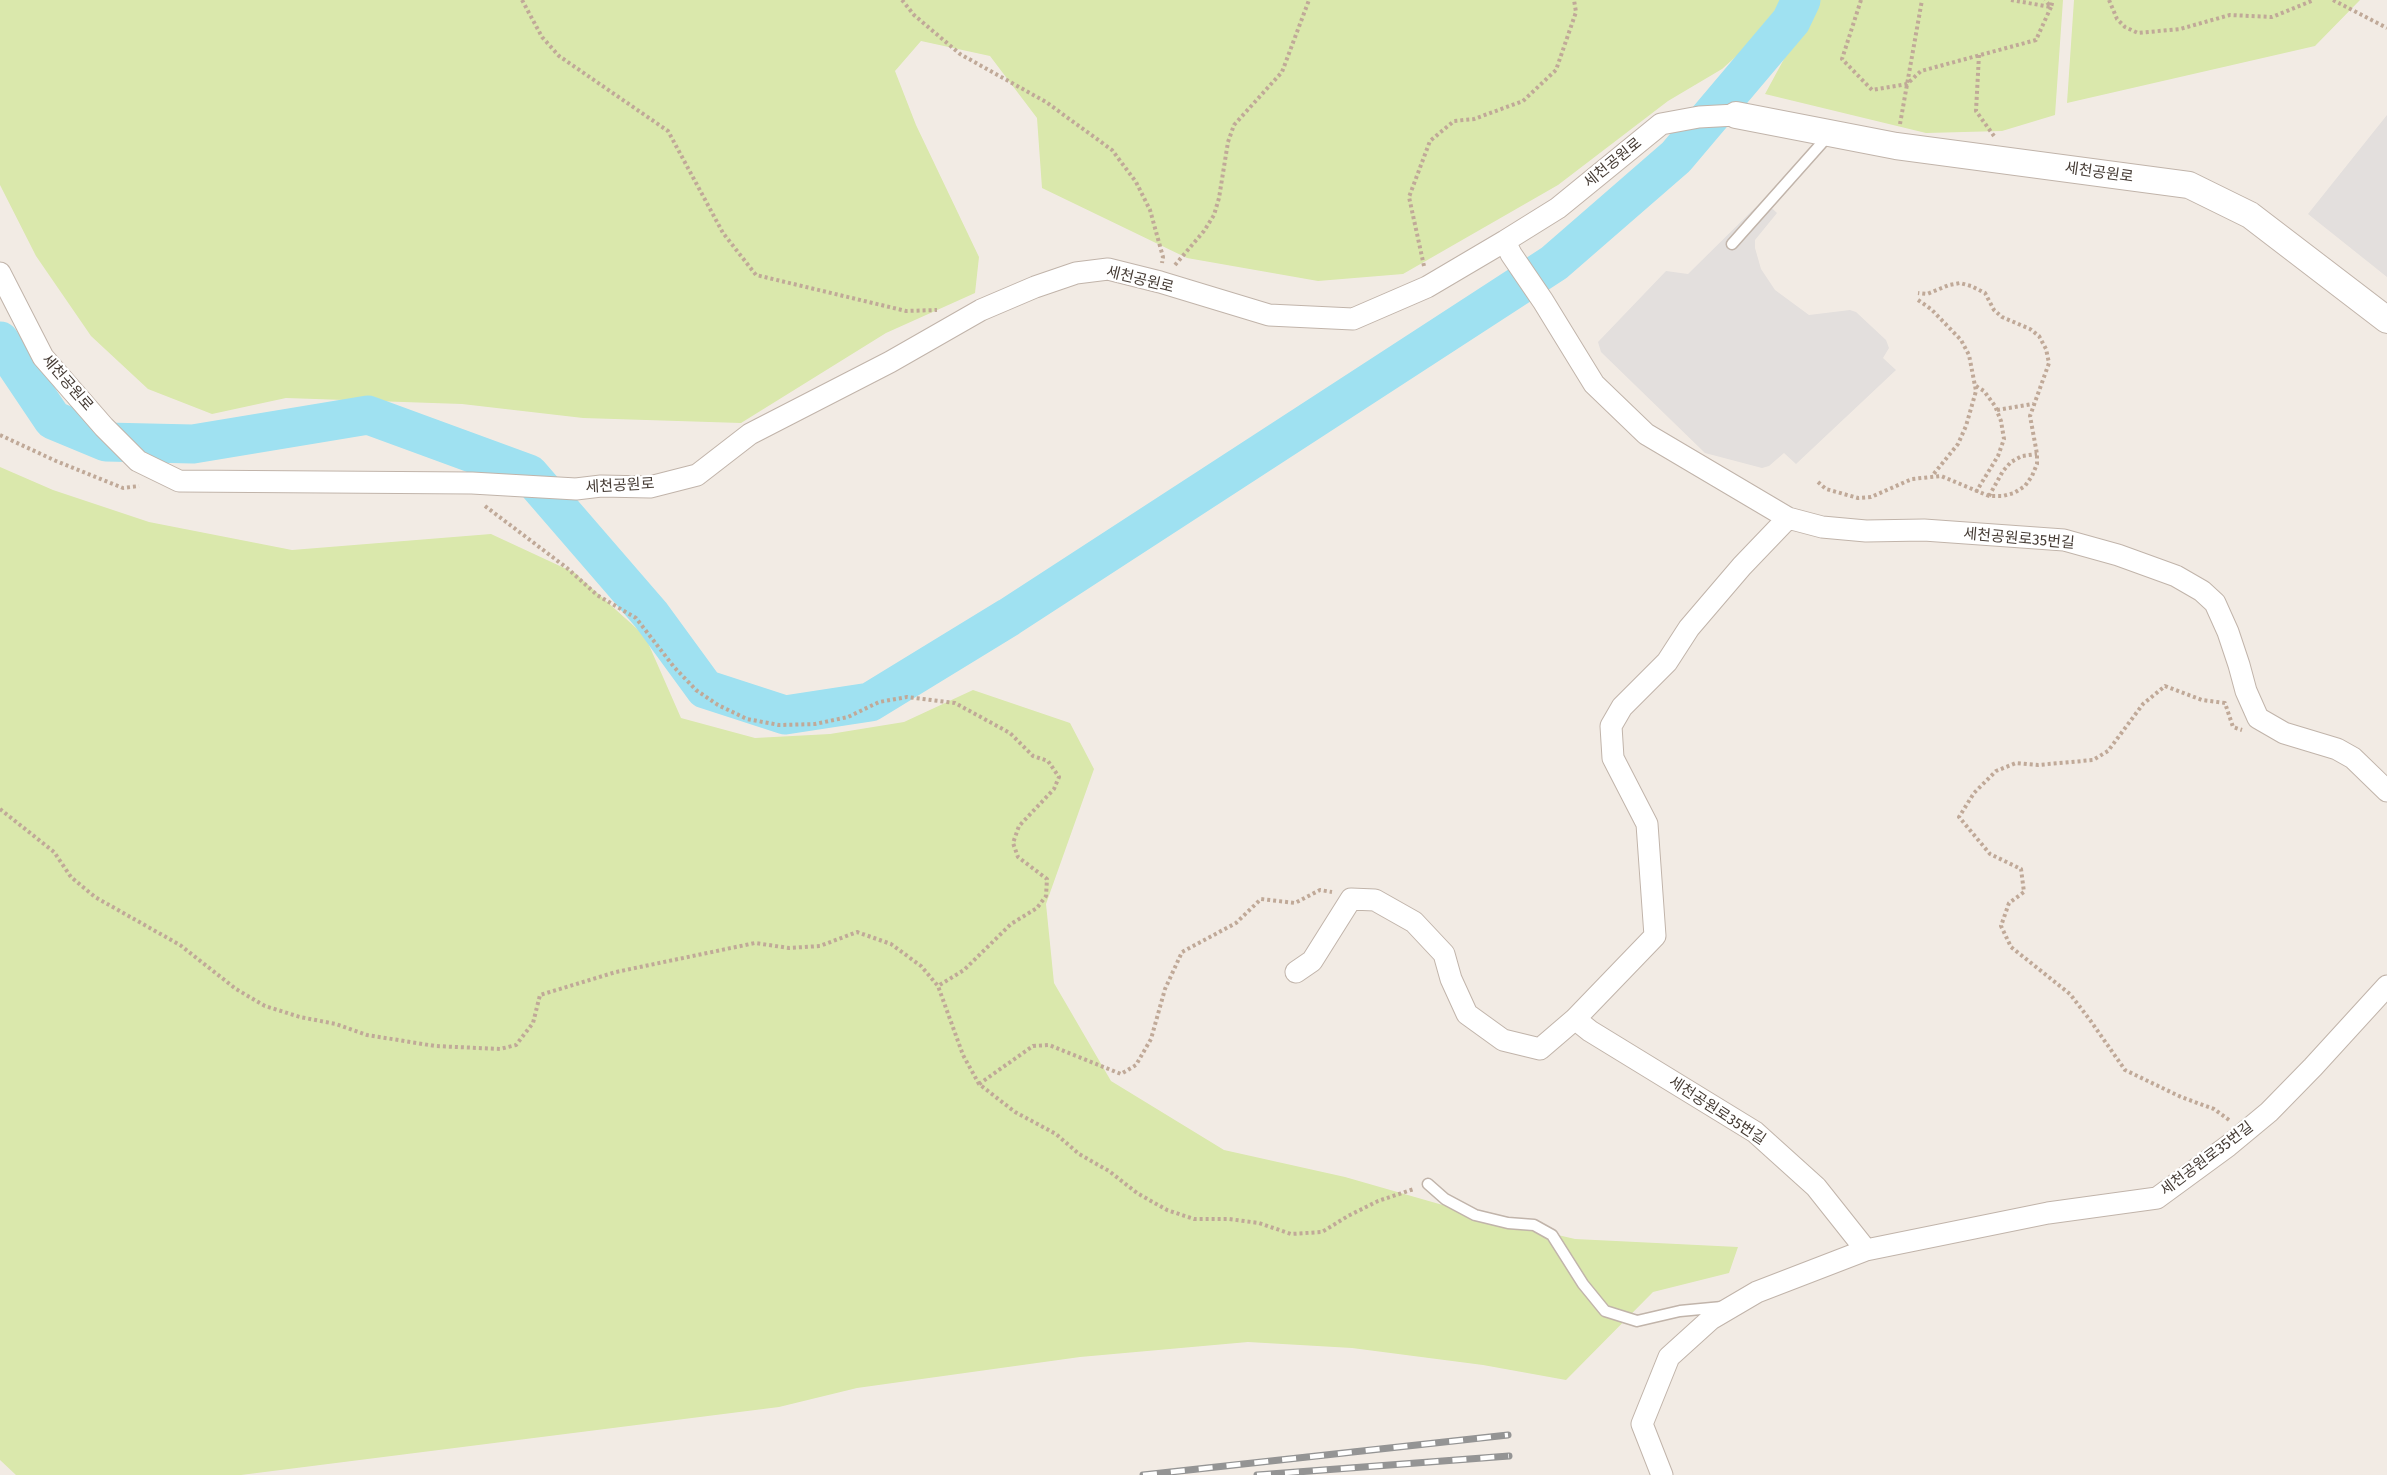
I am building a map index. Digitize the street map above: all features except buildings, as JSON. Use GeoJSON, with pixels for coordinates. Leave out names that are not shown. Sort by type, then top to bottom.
{"type":"FeatureCollection","features":[{"type":"Feature","properties":{"kind":"street","name":"세천공원로"},"geometry":{"type":"LineString","coordinates":[[449,483],[576,489],[601,486],[650,487],[697,475],[750,434],[890,362],[981,310],[1035,287],[1076,273],[1108,269],[1269,315],[1353,319],[1508,248],[1661,124],[1699,117],[1736,115],[1896,146],[2189,185],[2250,215],[2385,313]]}},
{"type":"Feature","properties":{"kind":"street","name":"세천공원로35번길"},"geometry":{"type":"LineString","coordinates":[[1508,248],[1594,384],[1646,434],[1788,518],[1822,527],[1866,531],[1924,530],[2064,540],[2118,555],[2176,576],[2202,591],[2215,603],[2240,664],[2246,691],[2258,718],[2284,733],[2337,749],[2353,758],[2387,791]]}},
{"type":"Feature","properties":{"kind":"street","name":"세천공원로"},"geometry":{"type":"LineString","coordinates":[[0,273],[43,357],[105,428],[138,461],[179,481]]}},
{"type":"Feature","properties":{"kind":"street"},"geometry":{"type":"LineString","coordinates":[[179,481],[449,483]]}},
{"type":"Feature","properties":{"kind":"street"},"geometry":{"type":"LineString","coordinates":[[1296,972],[1312,961],[1351,899],[1375,900],[1414,922],[1444,954],[1451,979],[1467,1014],[1503,1040],[1540,1049],[1575,1019],[1655,936],[1647,824],[1613,758],[1611,726],[1622,707],[1667,662],[1689,628],[1742,566],[1788,518]]}},
{"type":"Feature","properties":{"kind":"street","name":"세천공원로35번길"},"geometry":{"type":"LineString","coordinates":[[1662,1475],[1642,1424],[1669,1357],[1711,1319],[1756,1292],[1866,1250],[2048,1213],[2157,1198],[2269,1112],[2387,986]]}},
{"type":"Feature","properties":{"kind":"street","name":"세천공원로35번길"},"geometry":{"type":"LineString","coordinates":[[1575,1019],[1590,1031],[1755,1132],[1816,1187],[1866,1250]]}},
{"type":"Feature","properties":{"kind":"lane"},"geometry":{"type":"LineString","coordinates":[[1732,244],[1832,133]]}},
{"type":"Feature","properties":{"kind":"lane"},"geometry":{"type":"LineString","coordinates":[[1428,1184],[1445,1199],[1475,1215],[1508,1223],[1534,1225],[1552,1235],[1583,1284],[1605,1311],[1636,1322],[1680,1311],[1734,1305]]}},
{"type":"Feature","properties":{"kind":"path"},"geometry":{"type":"LineString","coordinates":[[522,0],[542,37],[559,56],[668,131],[723,233],[756,275],[906,311],[939,310]]}},
{"type":"Feature","properties":{"kind":"path"},"geometry":{"type":"LineString","coordinates":[[902,0],[914,15],[960,54],[1046,102],[1112,150],[1136,182],[1150,210],[1163,257],[1160,282]]}},
{"type":"Feature","properties":{"kind":"path"},"geometry":{"type":"LineString","coordinates":[[1160,282],[1204,231],[1214,215],[1228,142],[1234,124],[1244,110],[1282,72],[1310,0]]}},
{"type":"Feature","properties":{"kind":"path"},"geometry":{"type":"LineString","coordinates":[[1427,287],[1409,197],[1430,141],[1454,121],[1474,119],[1523,101],[1556,70],[1576,12],[1575,0]]}},
{"type":"Feature","properties":{"kind":"path"},"geometry":{"type":"LineString","coordinates":[[1861,0],[1842,59],[1872,90],[1907,84],[1921,71],[2036,40],[2053,0]]}},
{"type":"Feature","properties":{"kind":"path"},"geometry":{"type":"LineString","coordinates":[[1900,128],[1922,0]]}},
{"type":"Feature","properties":{"kind":"path"},"geometry":{"type":"LineString","coordinates":[[2011,0],[2051,7]]}},
{"type":"Feature","properties":{"kind":"path"},"geometry":{"type":"LineString","coordinates":[[2044,0],[2051,7]]}},
{"type":"Feature","properties":{"kind":"path"},"geometry":{"type":"LineString","coordinates":[[2109,0],[2117,19],[2125,27],[2138,33],[2180,29],[2230,15],[2272,17],[2313,0]]}},
{"type":"Feature","properties":{"kind":"path"},"geometry":{"type":"LineString","coordinates":[[2333,0],[2387,28]]}},
{"type":"Feature","properties":{"kind":"path"},"geometry":{"type":"LineString","coordinates":[[1979,55],[1976,111],[1993,136],[2003,144],[2008,161]]}},
{"type":"Feature","properties":{"kind":"path"},"geometry":{"type":"LineString","coordinates":[[1818,482],[1826,489],[1844,496],[1871,497],[1912,479],[1931,476],[1949,479],[1989,496],[2014,493],[2025,486],[2032,476],[2037,464],[2037,454],[2030,416],[2049,363],[2046,349],[2039,336],[2030,329],[2002,316],[1994,310],[1985,293],[1971,286],[1960,283],[1927,294],[1918,293]]}},
{"type":"Feature","properties":{"kind":"path"},"geometry":{"type":"LineString","coordinates":[[1918,300],[1931,309],[1961,340],[1969,355],[1975,386],[1972,407],[1958,444],[1931,476]]}},
{"type":"Feature","properties":{"kind":"path"},"geometry":{"type":"LineString","coordinates":[[1975,386],[1984,391],[1997,410],[2004,439],[1998,456],[1976,492]]}},
{"type":"Feature","properties":{"kind":"path"},"geometry":{"type":"LineString","coordinates":[[1997,410],[2033,404]]}},
{"type":"Feature","properties":{"kind":"path"},"geometry":{"type":"LineString","coordinates":[[0,435],[123,488],[179,481]]}},
{"type":"Feature","properties":{"kind":"path"},"geometry":{"type":"LineString","coordinates":[[1989,496],[2002,471],[2011,462],[2022,456],[2037,454]]}},
{"type":"Feature","properties":{"kind":"path"},"geometry":{"type":"LineString","coordinates":[[449,483],[498,513],[597,595],[636,618],[674,667],[696,690],[718,705],[747,719],[779,725],[815,724],[848,717],[879,702],[907,697],[955,703],[1010,733],[1033,756],[1048,761],[1059,777],[1054,789],[1019,826],[1013,843],[1018,857],[1047,879],[1046,896],[1037,908],[1011,924],[964,970],[938,986]]}},
{"type":"Feature","properties":{"kind":"path"},"geometry":{"type":"LineString","coordinates":[[2242,1134],[2214,1109],[2181,1097],[2125,1070],[2070,994],[2011,947],[2001,926],[2009,903],[2024,892],[2021,869],[1990,854],[1959,817],[1974,793],[1996,771],[2016,763],[2038,765],[2093,760],[2108,751],[2143,704],[2165,686],[2202,700],[2225,703],[2233,727],[2247,731],[2266,722]]}},
{"type":"Feature","properties":{"kind":"path"},"geometry":{"type":"LineString","coordinates":[[0,809],[54,852],[71,877],[95,897],[180,945],[236,989],[266,1006],[300,1017],[336,1024],[368,1035],[435,1046],[500,1049],[516,1045],[532,1023],[540,995],[627,970],[755,943],[789,948],[820,946],[856,932],[891,944],[921,966],[938,986],[963,1055],[979,1084],[1015,1112],[1056,1134],[1079,1154],[1167,1210],[1194,1219],[1229,1219],[1259,1223],[1291,1234],[1322,1232],[1378,1201],[1428,1184]]}},
{"type":"Feature","properties":{"kind":"path"},"geometry":{"type":"LineString","coordinates":[[979,1084],[1033,1046],[1049,1045],[1121,1074],[1136,1065],[1150,1039],[1165,989],[1182,952],[1236,923],[1261,899],[1295,903],[1320,890],[1351,899]]}},
{"type":"Feature","properties":{"kind":"green space"},"geometry":{"type":"Polygon","coordinates":[[[0,0],[1781,0],[1760,35],[1722,69],[1668,101],[1558,185],[1403,274],[1318,281],[1187,258],[1042,188],[1037,118],[990,56],[921,41],[895,71],[916,125],[979,257],[975,293],[886,333],[741,423],[583,418],[462,404],[286,398],[212,414],[148,389],[91,336],[36,256],[0,185],[0,0]]]}},
{"type":"Feature","properties":{"kind":"green space"},"geometry":{"type":"Polygon","coordinates":[[[1816,0],[2063,0],[2055,115],[2002,131],[1926,133],[1765,94],[1816,0]]]}},
{"type":"Feature","properties":{"kind":"green space"},"geometry":{"type":"Polygon","coordinates":[[[2074,0],[2360,0],[2315,46],[2067,103],[2074,0]]]}},
{"type":"Feature","properties":{"kind":"green space"},"geometry":{"type":"Polygon","coordinates":[[[0,467],[53,490],[149,522],[292,550],[491,534],[575,573],[645,636],[681,718],[755,738],[830,734],[904,722],[973,690],[1070,723],[1094,769],[1046,904],[1054,983],[1111,1081],[1224,1150],[1345,1177],[1502,1222],[1575,1239],[1738,1247],[1729,1273],[1653,1292],[1566,1380],[1483,1365],[1352,1348],[1248,1342],[1080,1357],[857,1388],[779,1407],[241,1475],[16,1475],[0,1460],[0,467]]]}},
{"type":"Feature","properties":{"kind":"shaded area"},"geometry":{"type":"Polygon","coordinates":[[[2387,115],[2387,277],[2308,214],[2387,115]]]}},
{"type":"Feature","properties":{"kind":"shaded area"},"geometry":{"type":"Polygon","coordinates":[[[1763,200],[1777,213],[1755,240],[1755,248],[1761,269],[1775,290],[1809,315],[1850,310],[1856,312],[1886,340],[1889,348],[1883,358],[1896,370],[1796,464],[1784,453],[1769,466],[1762,468],[1705,453],[1601,352],[1598,342],[1666,271],[1688,274],[1763,200]]]}},
{"type":"Feature","properties":{"kind":"waterway"},"geometry":{"type":"LineString","coordinates":[[0,341],[53,420],[106,442],[193,444],[368,415],[529,474],[651,615],[705,689],[785,715],[870,702],[1009,617],[1554,263],[1676,157],[1791,21],[1801,0]]}},
{"type":"Feature","properties":{"kind":"railway"},"geometry":{"type":"LineString","coordinates":[[1143,1475],[1508,1435]]}},
{"type":"Feature","properties":{"kind":"railway"},"geometry":{"type":"LineString","coordinates":[[1257,1475],[1509,1456]]}}]}
